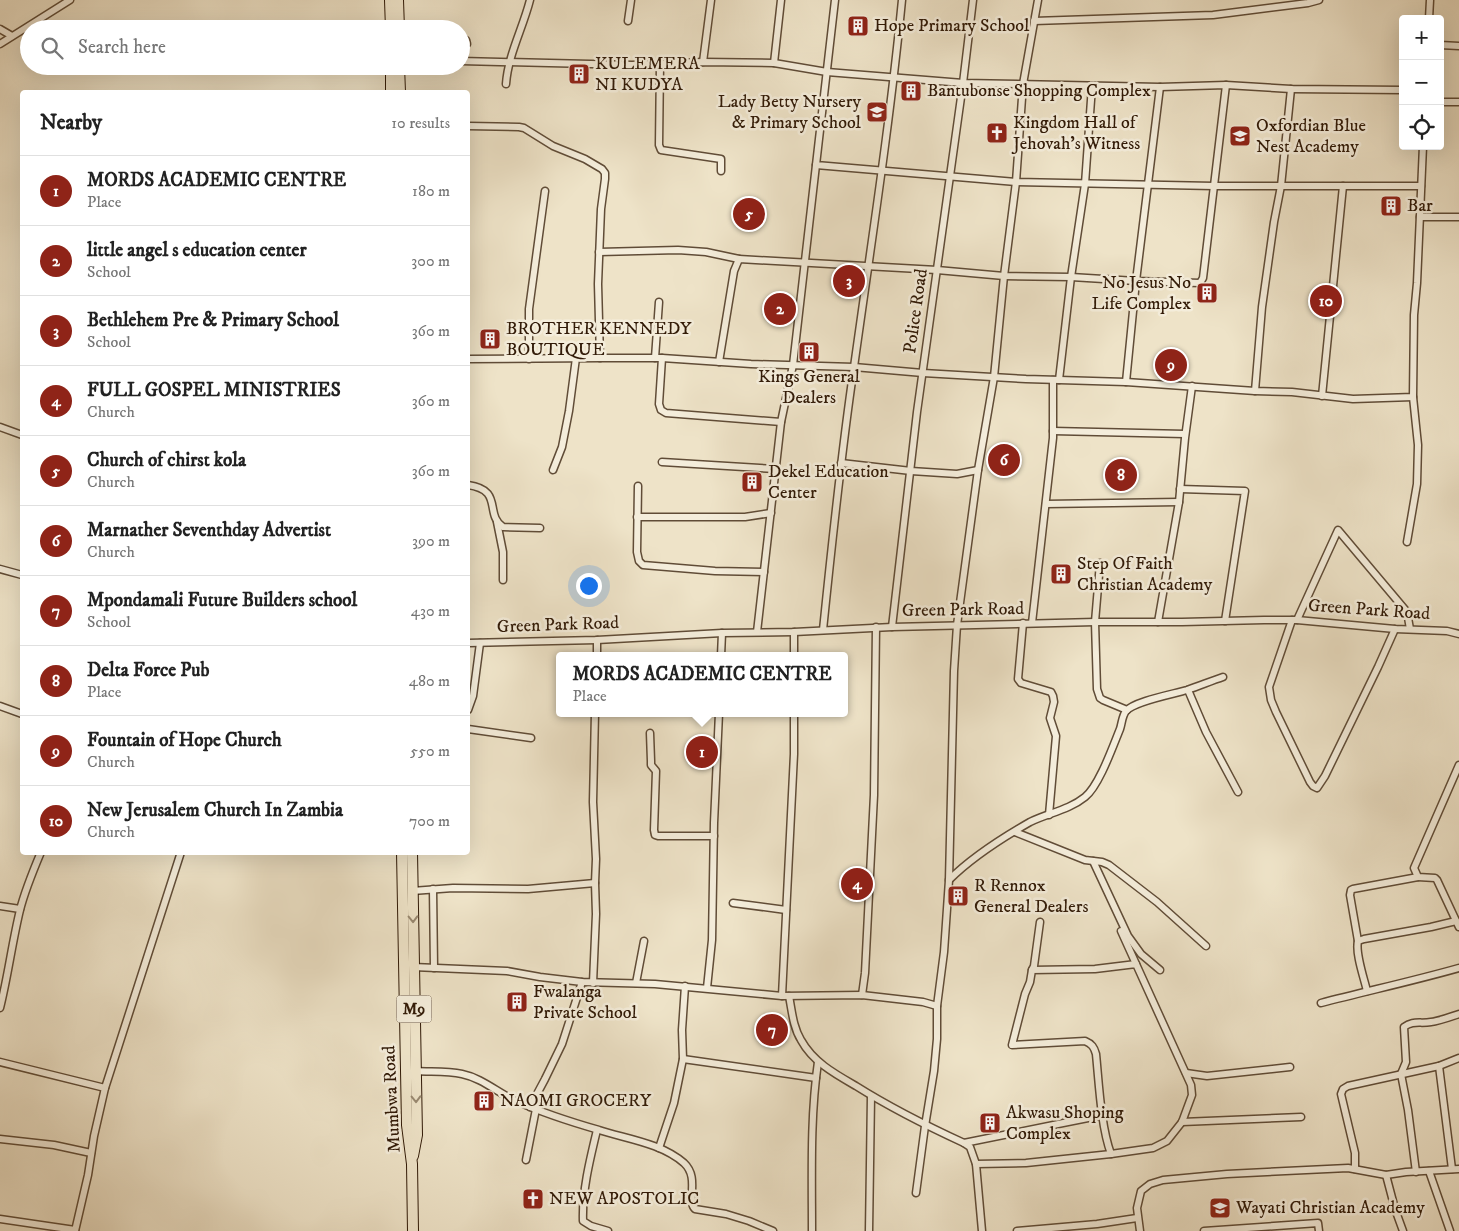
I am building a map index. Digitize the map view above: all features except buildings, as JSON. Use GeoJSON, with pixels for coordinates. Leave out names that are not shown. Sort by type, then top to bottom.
{"type":"FeatureCollection","features":[{"type":"Feature","properties":{"kind":"main road"},"geometry":{"type":"LineString","coordinates":[[390,0],[391,20]]}},
{"type":"Feature","properties":{"kind":"main road"},"geometry":{"type":"LineString","coordinates":[[398,0],[399,20]]}},
{"type":"Feature","properties":{"kind":"main road"},"geometry":{"type":"LineString","coordinates":[[391,75],[391,90]]}},
{"type":"Feature","properties":{"kind":"main road"},"geometry":{"type":"LineString","coordinates":[[399,75],[400,90]]}},
{"type":"Feature","properties":{"kind":"main road","name":"Mumbwa Road"},"geometry":{"type":"LineString","coordinates":[[402,855],[416,1071],[417,1135],[412,1164]]}},
{"type":"Feature","properties":{"kind":"main road","name":"Mumbwa Road"},"geometry":{"type":"LineString","coordinates":[[412,855],[407,1134],[412,1164],[414,1231]]}},
{"type":"Feature","properties":{"kind":"street"},"geometry":{"type":"LineString","coordinates":[[38,20],[70,0]]}},
{"type":"Feature","properties":{"kind":"street"},"geometry":{"type":"LineString","coordinates":[[506,84],[510,62],[530,0]]}},
{"type":"Feature","properties":{"kind":"street"},"geometry":{"type":"LineString","coordinates":[[628,21],[631,0]]}},
{"type":"Feature","properties":{"kind":"street"},"geometry":{"type":"LineString","coordinates":[[703,62],[711,0]]}},
{"type":"Feature","properties":{"kind":"street"},"geometry":{"type":"LineString","coordinates":[[774,63],[781,0]]}},
{"type":"Feature","properties":{"kind":"street"},"geometry":{"type":"LineString","coordinates":[[757,632],[781,422],[793,365],[835,0]]}},
{"type":"Feature","properties":{"kind":"street"},"geometry":{"type":"LineString","coordinates":[[823,630],[834,518],[894,78],[902,0]]}},
{"type":"Feature","properties":{"kind":"street","name":"Police Road"},"geometry":{"type":"LineString","coordinates":[[892,627],[923,373],[973,0]]}},
{"type":"Feature","properties":{"kind":"street"},"geometry":{"type":"LineString","coordinates":[[916,1192],[934,1070],[937,1039],[937,1006],[944,952],[949,880],[954,671],[957,625],[978,470],[994,377],[1016,182],[1023,84],[1038,0]]}},
{"type":"Feature","properties":{"kind":"street"},"geometry":{"type":"LineString","coordinates":[[1034,21],[1213,15],[1319,0]]}},
{"type":"Feature","properties":{"kind":"street"},"geometry":{"type":"LineString","coordinates":[[1429,15],[1430,0]]}},
{"type":"Feature","properties":{"kind":"street"},"geometry":{"type":"LineString","coordinates":[[0,29],[12,36]]}},
{"type":"Feature","properties":{"kind":"street"},"geometry":{"type":"LineString","coordinates":[[0,44],[20,31]]}},
{"type":"Feature","properties":{"kind":"street"},"geometry":{"type":"LineString","coordinates":[[1444,45],[1459,46]]}},
{"type":"Feature","properties":{"kind":"street"},"geometry":{"type":"LineString","coordinates":[[470,61],[632,65],[703,62],[774,63],[827,72],[963,83],[1399,90]]}},
{"type":"Feature","properties":{"kind":"street"},"geometry":{"type":"LineString","coordinates":[[660,64],[659,145],[661,150],[721,159],[721,172]]}},
{"type":"Feature","properties":{"kind":"street"},"geometry":{"type":"LineString","coordinates":[[1032,623],[1046,504],[1056,380],[1085,184],[1092,86]]}},
{"type":"Feature","properties":{"kind":"street"},"geometry":{"type":"LineString","coordinates":[[600,252],[678,250],[706,252],[739,259],[937,270],[1004,276],[1200,283],[1226,86]]}},
{"type":"Feature","properties":{"kind":"street"},"geometry":{"type":"LineString","coordinates":[[1126,382],[1136,281],[1160,87]]}},
{"type":"Feature","properties":{"kind":"street"},"geometry":{"type":"LineString","coordinates":[[1255,391],[1262,307],[1281,186],[1291,89]]}},
{"type":"Feature","properties":{"kind":"street"},"geometry":{"type":"LineString","coordinates":[[1444,102],[1459,102]]}},
{"type":"Feature","properties":{"kind":"street"},"geometry":{"type":"LineString","coordinates":[[470,126],[524,128],[553,146],[585,159],[602,169],[605,173],[601,209],[598,284],[600,358]]}},
{"type":"Feature","properties":{"kind":"street"},"geometry":{"type":"LineString","coordinates":[[1407,542],[1417,484],[1418,444],[1413,397],[1414,315],[1423,150]]}},
{"type":"Feature","properties":{"kind":"street"},"geometry":{"type":"LineString","coordinates":[[816,165],[1016,182],[1214,186],[1421,186]]}},
{"type":"Feature","properties":{"kind":"street"},"geometry":{"type":"LineString","coordinates":[[1322,396],[1343,186]]}},
{"type":"Feature","properties":{"kind":"street"},"geometry":{"type":"LineString","coordinates":[[529,359],[530,293],[545,190]]}},
{"type":"Feature","properties":{"kind":"street"},"geometry":{"type":"LineString","coordinates":[[1420,216],[1459,217]]}},
{"type":"Feature","properties":{"kind":"street"},"geometry":{"type":"LineString","coordinates":[[719,362],[734,271],[739,259]]}},
{"type":"Feature","properties":{"kind":"street"},"geometry":{"type":"LineString","coordinates":[[659,302],[660,410],[666,413],[781,422]]}},
{"type":"Feature","properties":{"kind":"street"},"geometry":{"type":"LineString","coordinates":[[553,470],[562,447],[576,358]]}},
{"type":"Feature","properties":{"kind":"street"},"geometry":{"type":"LineString","coordinates":[[470,359],[659,358],[854,367],[994,377],[1126,382],[1292,392],[1353,399],[1413,397]]}},
{"type":"Feature","properties":{"kind":"street"},"geometry":{"type":"LineString","coordinates":[[1158,622],[1179,502],[1185,434],[1192,386]]}},
{"type":"Feature","properties":{"kind":"street"},"geometry":{"type":"LineString","coordinates":[[0,427],[20,434]]}},
{"type":"Feature","properties":{"kind":"street"},"geometry":{"type":"LineString","coordinates":[[1053,431],[1185,434]]}},
{"type":"Feature","properties":{"kind":"street"},"geometry":{"type":"LineString","coordinates":[[662,462],[776,469]]}},
{"type":"Feature","properties":{"kind":"street"},"geometry":{"type":"LineString","coordinates":[[841,463],[956,474],[978,470]]}},
{"type":"Feature","properties":{"kind":"street"},"geometry":{"type":"LineString","coordinates":[[470,484],[480,487],[489,494],[503,552],[503,580]]}},
{"type":"Feature","properties":{"kind":"street"},"geometry":{"type":"LineString","coordinates":[[638,486],[637,552],[639,562],[643,565],[715,571],[764,572]]}},
{"type":"Feature","properties":{"kind":"street"},"geometry":{"type":"LineString","coordinates":[[1180,490],[1245,491],[1225,620]]}},
{"type":"Feature","properties":{"kind":"street"},"geometry":{"type":"LineString","coordinates":[[1046,504],[1179,502]]}},
{"type":"Feature","properties":{"kind":"street"},"geometry":{"type":"LineString","coordinates":[[637,517],[745,517],[771,513]]}},
{"type":"Feature","properties":{"kind":"street"},"geometry":{"type":"LineString","coordinates":[[497,521],[502,527],[540,528]]}},
{"type":"Feature","properties":{"kind":"street"},"geometry":{"type":"LineString","coordinates":[[1395,629],[1325,776],[1317,788],[1313,786],[1276,712],[1271,700],[1269,687],[1294,620],[1338,530],[1407,612],[1410,629]]}},
{"type":"Feature","properties":{"kind":"street"},"geometry":{"type":"LineString","coordinates":[[1100,563],[1095,622],[1097,690],[1100,698],[1127,710]]}},
{"type":"Feature","properties":{"kind":"street"},"geometry":{"type":"LineString","coordinates":[[0,569],[20,574]]}},
{"type":"Feature","properties":{"kind":"street","name":"Green Park Road"},"geometry":{"type":"LineString","coordinates":[[470,643],[597,640],[722,632],[794,632],[876,627],[1225,620],[1294,620],[1395,629],[1448,631],[1459,634]]}},
{"type":"Feature","properties":{"kind":"street"},"geometry":{"type":"LineString","coordinates":[[1023,623],[1018,679],[1021,684],[1051,692],[1054,702],[1050,718],[1056,736],[1049,815]]}},
{"type":"Feature","properties":{"kind":"street"},"geometry":{"type":"LineString","coordinates":[[862,995],[874,795],[876,627]]}},
{"type":"Feature","properties":{"kind":"street"},"geometry":{"type":"LineString","coordinates":[[722,632],[722,652]]}},
{"type":"Feature","properties":{"kind":"street"},"geometry":{"type":"LineString","coordinates":[[794,632],[794,652]]}},
{"type":"Feature","properties":{"kind":"street"},"geometry":{"type":"LineString","coordinates":[[597,640],[597,652]]}},
{"type":"Feature","properties":{"kind":"street"},"geometry":{"type":"LineString","coordinates":[[470,704],[473,696],[480,643]]}},
{"type":"Feature","properties":{"kind":"street"},"geometry":{"type":"LineString","coordinates":[[949,880],[1003,838],[1031,822],[1074,805],[1091,791],[1114,745],[1127,710],[1143,702],[1188,690],[1223,677]]}},
{"type":"Feature","properties":{"kind":"street"},"geometry":{"type":"LineString","coordinates":[[1188,690],[1206,732],[1238,792]]}},
{"type":"Feature","properties":{"kind":"street"},"geometry":{"type":"LineString","coordinates":[[0,706],[20,713]]}},
{"type":"Feature","properties":{"kind":"street"},"geometry":{"type":"LineString","coordinates":[[593,983],[596,914],[593,802],[595,717]]}},
{"type":"Feature","properties":{"kind":"street"},"geometry":{"type":"LineString","coordinates":[[707,988],[712,940],[719,717]]}},
{"type":"Feature","properties":{"kind":"street"},"geometry":{"type":"LineString","coordinates":[[794,717],[794,754],[786,910],[786,996],[794,1026],[801,1041],[818,1062],[871,1096],[925,1126],[964,1142],[970,1147],[976,1164],[982,1231]]}},
{"type":"Feature","properties":{"kind":"street"},"geometry":{"type":"LineString","coordinates":[[470,729],[531,738]]}},
{"type":"Feature","properties":{"kind":"street"},"geometry":{"type":"LineString","coordinates":[[650,733],[650,761],[656,771],[655,834],[658,836],[714,836]]}},
{"type":"Feature","properties":{"kind":"street"},"geometry":{"type":"LineString","coordinates":[[1418,876],[1414,868],[1459,765]]}},
{"type":"Feature","properties":{"kind":"street"},"geometry":{"type":"LineString","coordinates":[[1015,832],[1085,860],[1102,862],[1109,865],[1157,902],[1206,946]]}},
{"type":"Feature","properties":{"kind":"street"},"geometry":{"type":"LineString","coordinates":[[0,1008],[20,909],[40,855]]}},
{"type":"Feature","properties":{"kind":"street"},"geometry":{"type":"LineString","coordinates":[[0,1219],[75,1230],[88,1175],[104,1088],[180,855]]}},
{"type":"Feature","properties":{"kind":"street"},"geometry":{"type":"LineString","coordinates":[[1093,861],[1128,936],[1141,954],[1160,970]]}},
{"type":"Feature","properties":{"kind":"street"},"geometry":{"type":"LineString","coordinates":[[1358,941],[1457,924],[1446,896],[1435,878],[1418,876],[1351,890],[1350,895],[1358,941],[1358,952],[1367,991]]}},
{"type":"Feature","properties":{"kind":"street"},"geometry":{"type":"LineString","coordinates":[[412,891],[471,888],[528,889],[594,883]]}},
{"type":"Feature","properties":{"kind":"street"},"geometry":{"type":"LineString","coordinates":[[433,889],[434,968]]}},
{"type":"Feature","properties":{"kind":"street"},"geometry":{"type":"LineString","coordinates":[[733,903],[786,910]]}},
{"type":"Feature","properties":{"kind":"street"},"geometry":{"type":"LineString","coordinates":[[0,906],[20,909]]}},
{"type":"Feature","properties":{"kind":"street"},"geometry":{"type":"LineString","coordinates":[[976,1164],[1026,1163],[1153,1148],[1167,1141],[1182,1122],[1192,1095],[1191,1085],[1109,906]]}},
{"type":"Feature","properties":{"kind":"street"},"geometry":{"type":"LineString","coordinates":[[1040,922],[1034,966],[1012,1045],[1085,1041],[1090,1043],[1096,1054],[1103,1115],[1111,1154]]}},
{"type":"Feature","properties":{"kind":"street"},"geometry":{"type":"LineString","coordinates":[[636,983],[644,941]]}},
{"type":"Feature","properties":{"kind":"street"},"geometry":{"type":"LineString","coordinates":[[1032,970],[1095,969],[1136,964]]}},
{"type":"Feature","properties":{"kind":"street"},"geometry":{"type":"LineString","coordinates":[[409,967],[507,971],[593,983],[685,986],[786,996],[862,995],[923,1002],[937,1006]]}},
{"type":"Feature","properties":{"kind":"street"},"geometry":{"type":"LineString","coordinates":[[1321,1003],[1459,968]]}},
{"type":"Feature","properties":{"kind":"street"},"geometry":{"type":"LineString","coordinates":[[526,1160],[533,1108],[562,1044],[582,982]]}},
{"type":"Feature","properties":{"kind":"street"},"geometry":{"type":"LineString","coordinates":[[660,1148],[674,1103],[683,1059],[682,1030],[685,986]]}},
{"type":"Feature","properties":{"kind":"street"},"geometry":{"type":"LineString","coordinates":[[1416,1172],[1401,1074],[1406,1062],[1404,1027],[1409,1023],[1430,1022],[1459,1014]]}},
{"type":"Feature","properties":{"kind":"street"},"geometry":{"type":"LineString","coordinates":[[1355,1169],[1355,1153],[1341,1094],[1343,1089],[1348,1086],[1439,1066],[1459,1058]]}},
{"type":"Feature","properties":{"kind":"street"},"geometry":{"type":"LineString","coordinates":[[683,1059],[816,1078]]}},
{"type":"Feature","properties":{"kind":"street"},"geometry":{"type":"LineString","coordinates":[[0,1062],[104,1088]]}},
{"type":"Feature","properties":{"kind":"street"},"geometry":{"type":"LineString","coordinates":[[812,1231],[813,1145],[818,1062]]}},
{"type":"Feature","properties":{"kind":"street"},"geometry":{"type":"LineString","coordinates":[[1140,1231],[1137,1208],[1141,1191],[1150,1184],[1163,1180],[1227,1174],[1324,1169],[1355,1169],[1386,1175],[1456,1169],[1439,1066]]}},
{"type":"Feature","properties":{"kind":"street"},"geometry":{"type":"LineString","coordinates":[[1186,1073],[1207,1076],[1290,1067]]}},
{"type":"Feature","properties":{"kind":"street"},"geometry":{"type":"LineString","coordinates":[[416,1071],[462,1074],[533,1108],[597,1130],[660,1148],[685,1164],[691,1172],[693,1183],[692,1204],[696,1209],[726,1214],[773,1231]]}},
{"type":"Feature","properties":{"kind":"street"},"geometry":{"type":"LineString","coordinates":[[869,1231],[871,1096]]}},
{"type":"Feature","properties":{"kind":"street"},"geometry":{"type":"LineString","coordinates":[[964,1142],[1103,1115]]}},
{"type":"Feature","properties":{"kind":"street"},"geometry":{"type":"LineString","coordinates":[[1182,1122],[1301,1117]]}},
{"type":"Feature","properties":{"kind":"street"},"geometry":{"type":"LineString","coordinates":[[597,1130],[586,1182],[583,1221],[591,1226],[608,1231]]}},
{"type":"Feature","properties":{"kind":"street"},"geometry":{"type":"LineString","coordinates":[[0,1139],[54,1145],[92,1153]]}},
{"type":"Feature","properties":{"kind":"street"},"geometry":{"type":"LineString","coordinates":[[1429,1171],[1450,1231]]}},
{"type":"Feature","properties":{"kind":"street"},"geometry":{"type":"LineString","coordinates":[[1386,1175],[1403,1231]]}},
{"type":"Feature","properties":{"kind":"street"},"geometry":{"type":"LineString","coordinates":[[1018,1231],[1097,1224],[1137,1218]]}},
{"type":"Feature","properties":{"kind":"street"},"geometry":{"type":"LineString","coordinates":[[1204,1231],[1318,1223],[1319,1231]]}},
{"type":"Feature","properties":{"kind":"place","name":"Hope Primary School"},"geometry":{"type":"Point","coordinates":[858,26]}},
{"type":"Feature","properties":{"kind":"place","name":"KULEMERA NI KUDYA"},"geometry":{"type":"Point","coordinates":[579,74]}},
{"type":"Feature","properties":{"kind":"place","name":"Bantubonse Shopping Complex"},"geometry":{"type":"Point","coordinates":[911,91]}},
{"type":"Feature","properties":{"kind":"place","name":"Lady Betty Nursery & Primary School"},"geometry":{"type":"Point","coordinates":[877,112]}},
{"type":"Feature","properties":{"kind":"place","name":"Kingdom Hall of Jehovah's Witness"},"geometry":{"type":"Point","coordinates":[997,133]}},
{"type":"Feature","properties":{"kind":"place","name":"Oxfordian Blue Nest Academy"},"geometry":{"type":"Point","coordinates":[1240,136]}},
{"type":"Feature","properties":{"kind":"place","name":"Bar"},"geometry":{"type":"Point","coordinates":[1391,206]}},
{"type":"Feature","properties":{"kind":"place","name":"Church of chirst kola"},"geometry":{"type":"Point","coordinates":[749,214]}},
{"type":"Feature","properties":{"kind":"place","name":"Bethlehem Pre & Primary School"},"geometry":{"type":"Point","coordinates":[849,281]}},
{"type":"Feature","properties":{"kind":"place","name":"No Jesus No Life Complex"},"geometry":{"type":"Point","coordinates":[1207,293]}},
{"type":"Feature","properties":{"kind":"place","name":"New Jerusalem Church In Zambia"},"geometry":{"type":"Point","coordinates":[1326,301]}},
{"type":"Feature","properties":{"kind":"place","name":"little angel s education center"},"geometry":{"type":"Point","coordinates":[780,309]}},
{"type":"Feature","properties":{"kind":"place","name":"BROTHER KENNEDY BOUTIQUE"},"geometry":{"type":"Point","coordinates":[490,339]}},
{"type":"Feature","properties":{"kind":"place","name":"Kings General Dealers"},"geometry":{"type":"Point","coordinates":[809,352]}},
{"type":"Feature","properties":{"kind":"place","name":"Fountain of Hope Church"},"geometry":{"type":"Point","coordinates":[1171,365]}},
{"type":"Feature","properties":{"kind":"place","name":"Marnather Seventhday Advertist"},"geometry":{"type":"Point","coordinates":[1004,460]}},
{"type":"Feature","properties":{"kind":"place","name":"Delta Force Pub"},"geometry":{"type":"Point","coordinates":[1121,475]}},
{"type":"Feature","properties":{"kind":"place","name":"Dekel Education Center"},"geometry":{"type":"Point","coordinates":[752,482]}},
{"type":"Feature","properties":{"kind":"place","name":"Step Of Faith Christian Academy"},"geometry":{"type":"Point","coordinates":[1061,574]}},
{"type":"Feature","properties":{"kind":"place","name":"MORDS ACADEMIC CENTRE"},"geometry":{"type":"Point","coordinates":[702,752]}},
{"type":"Feature","properties":{"kind":"place","name":"FULL GOSPEL MINISTRIES"},"geometry":{"type":"Point","coordinates":[857,884]}},
{"type":"Feature","properties":{"kind":"place","name":"R Rennox General Dealers"},"geometry":{"type":"Point","coordinates":[958,896]}},
{"type":"Feature","properties":{"kind":"place","name":"Fwalanga Private School"},"geometry":{"type":"Point","coordinates":[517,1002]}},
{"type":"Feature","properties":{"kind":"place","name":"Mpondamali Future Builders school"},"geometry":{"type":"Point","coordinates":[772,1030]}},
{"type":"Feature","properties":{"kind":"place","name":"NAOMI GROCERY"},"geometry":{"type":"Point","coordinates":[484,1101]}},
{"type":"Feature","properties":{"kind":"place","name":"Akwasu Shoping Complex"},"geometry":{"type":"Point","coordinates":[990,1123]}},
{"type":"Feature","properties":{"kind":"place","name":"NEW APOSTOLIC"},"geometry":{"type":"Point","coordinates":[533,1199]}},
{"type":"Feature","properties":{"kind":"place","name":"Wayati Christian Academy"},"geometry":{"type":"Point","coordinates":[1220,1208]}}]}
